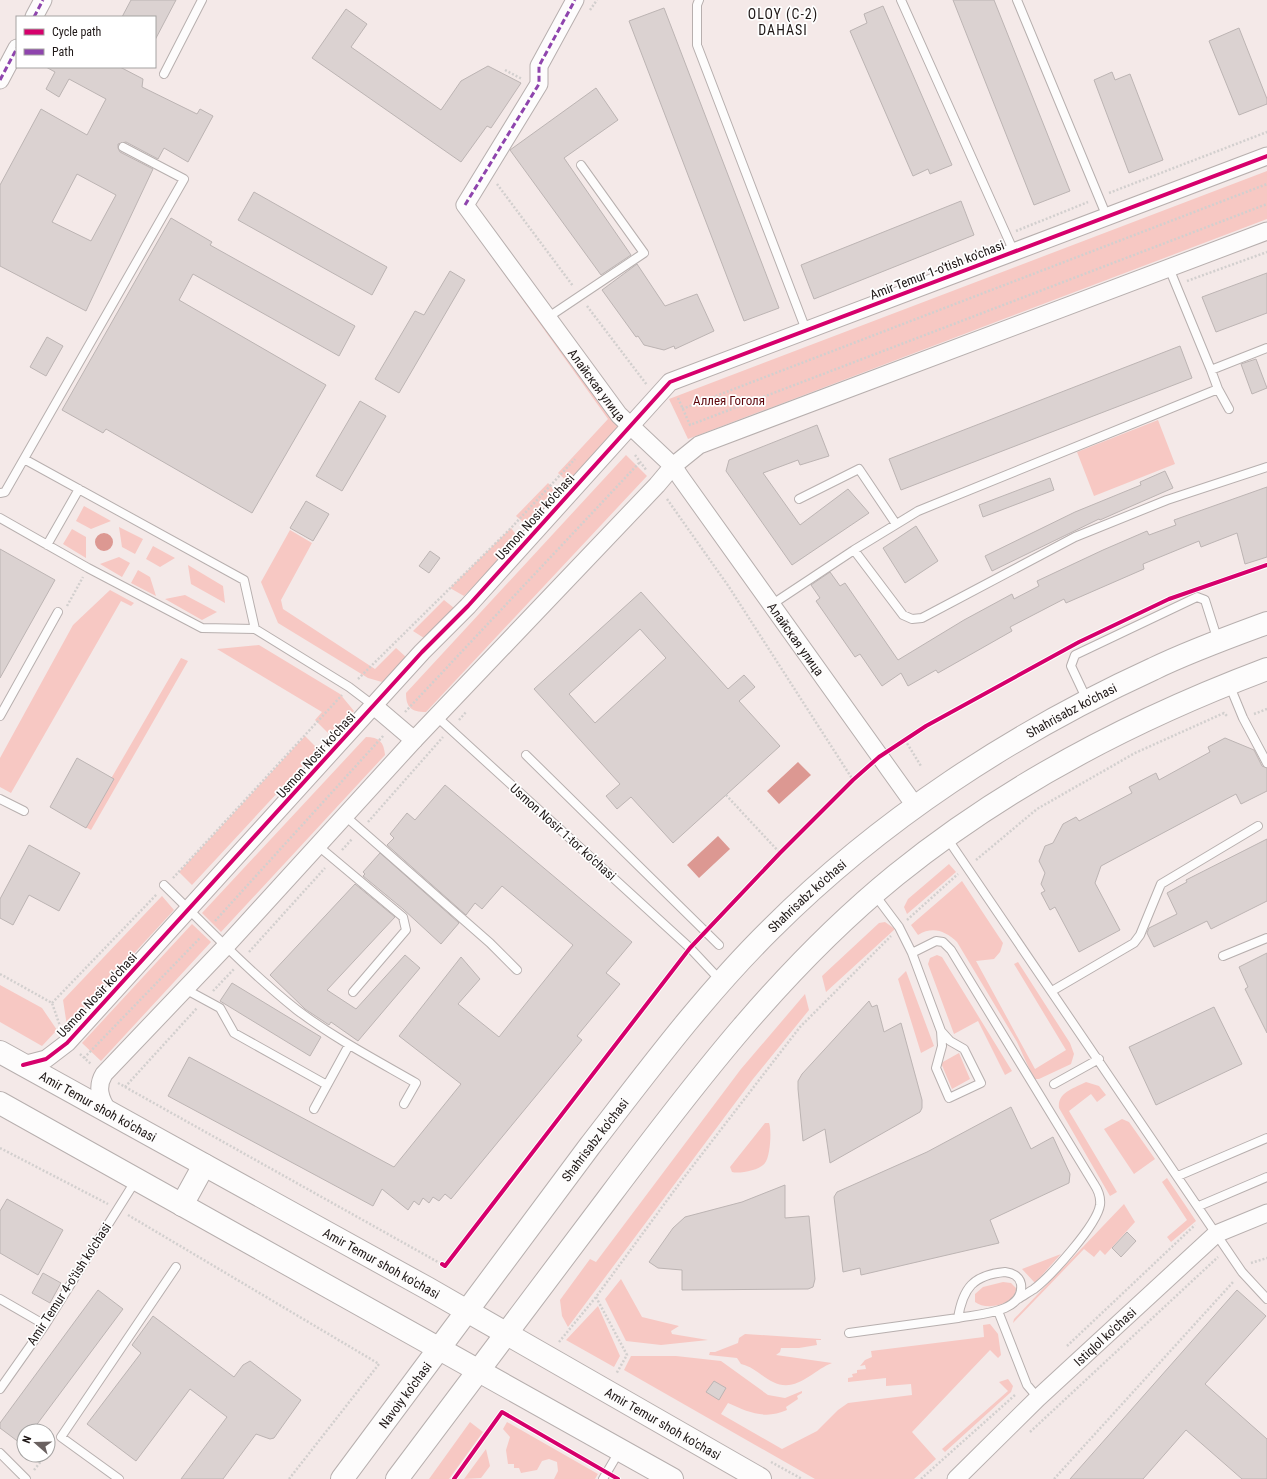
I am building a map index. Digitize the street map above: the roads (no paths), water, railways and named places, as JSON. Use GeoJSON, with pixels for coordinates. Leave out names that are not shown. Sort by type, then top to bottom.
{"type":"FeatureCollection","features":[{"type":"Feature","properties":{"kind":"main road","name":"Shahrisabz ko'chasi"},"geometry":{"type":"LineString","coordinates":[[467,1311],[635,1087],[721,981],[773,927],[836,869],[916,807],[1004,749],[1088,701],[1155,668],[1218,641],[1267,623]]}},
{"type":"Feature","properties":{"kind":"main road"},"geometry":{"type":"LineString","coordinates":[[397,1479],[669,1117],[725,1046],[804,958],[896,875],[947,837],[1003,799],[1065,761],[1142,721],[1267,669]]}},
{"type":"Feature","properties":{"kind":"main road","name":"Amir Temur shoh ko'chasi"},"geometry":{"type":"LineString","coordinates":[[0,1052],[467,1311],[760,1479]]}},
{"type":"Feature","properties":{"kind":"main road"},"geometry":{"type":"LineString","coordinates":[[0,1103],[672,1479]]}},
{"type":"Feature","properties":{"kind":"main road"},"geometry":{"type":"LineString","coordinates":[[182,1205],[204,1165]]}},
{"type":"Feature","properties":{"kind":"main road","name":"Navoiy ko'chasi"},"geometry":{"type":"LineString","coordinates":[[342,1479],[467,1311]]}},
{"type":"Feature","properties":{"kind":"street","name":"Алайская улица"},"geometry":{"type":"LineString","coordinates":[[575,0],[539,66],[538,84],[463,199],[626,432],[673,466],[916,807]]}},
{"type":"Feature","properties":{"kind":"street"},"geometry":{"type":"LineString","coordinates":[[0,80],[16,50]]}},
{"type":"Feature","properties":{"kind":"street","name":"Amir Temur 1-o'tish ko'chasi"},"geometry":{"type":"LineString","coordinates":[[626,432],[670,382],[1267,156]]}},
{"type":"Feature","properties":{"kind":"street"},"geometry":{"type":"LineString","coordinates":[[108,1111],[100,1093],[100,1084],[104,1074],[226,946],[436,716],[657,485],[673,466],[698,445],[1267,231]]}},
{"type":"Feature","properties":{"kind":"street","name":"Usmon Nosir ko'chasi"},"geometry":{"type":"LineString","coordinates":[[23,1065],[46,1059],[67,1043],[626,432]]}},
{"type":"Feature","properties":{"kind":"street"},"geometry":{"type":"LineString","coordinates":[[374,706],[414,740]]}},
{"type":"Feature","properties":{"kind":"street","name":"Istiqlol ko'chasi"},"geometry":{"type":"LineString","coordinates":[[956,1479],[1038,1398],[1216,1234],[1267,1213]]}},
{"type":"Feature","properties":{"kind":"lane"},"geometry":{"type":"LineString","coordinates":[[164,74],[202,0]]}},
{"type":"Feature","properties":{"kind":"lane"},"geometry":{"type":"LineString","coordinates":[[699,0],[697,5],[697,45],[806,330]]}},
{"type":"Feature","properties":{"kind":"lane"},"geometry":{"type":"LineString","coordinates":[[901,0],[1014,252]]}},
{"type":"Feature","properties":{"kind":"lane"},"geometry":{"type":"LineString","coordinates":[[1017,0],[1107,216]]}},
{"type":"Feature","properties":{"kind":"lane"},"geometry":{"type":"LineString","coordinates":[[0,493],[5,492],[184,179],[123,147]]}},
{"type":"Feature","properties":{"kind":"lane"},"geometry":{"type":"LineString","coordinates":[[547,318],[644,253],[581,165]]}},
{"type":"Feature","properties":{"kind":"lane"},"geometry":{"type":"LineString","coordinates":[[1170,268],[1218,388],[1229,409]]}},
{"type":"Feature","properties":{"kind":"lane"},"geometry":{"type":"LineString","coordinates":[[1211,370],[1267,348]]}},
{"type":"Feature","properties":{"kind":"lane"},"geometry":{"type":"LineString","coordinates":[[771,605],[854,550],[918,511],[1218,388]]}},
{"type":"Feature","properties":{"kind":"lane"},"geometry":{"type":"LineString","coordinates":[[24,459],[244,580],[256,629]]}},
{"type":"Feature","properties":{"kind":"lane"},"geometry":{"type":"LineString","coordinates":[[854,550],[903,615],[912,619],[922,618],[1075,537],[1167,500],[1267,467]]}},
{"type":"Feature","properties":{"kind":"lane"},"geometry":{"type":"LineString","coordinates":[[799,499],[859,469],[896,524]]}},
{"type":"Feature","properties":{"kind":"lane"},"geometry":{"type":"LineString","coordinates":[[47,545],[78,489]]}},
{"type":"Feature","properties":{"kind":"lane"},"geometry":{"type":"LineString","coordinates":[[0,518],[47,545],[202,628],[256,629],[349,687],[374,706]]}},
{"type":"Feature","properties":{"kind":"lane"},"geometry":{"type":"LineString","coordinates":[[1088,701],[1071,666],[1075,655],[1197,597],[1205,600],[1218,641]]}},
{"type":"Feature","properties":{"kind":"lane"},"geometry":{"type":"LineString","coordinates":[[0,716],[58,612]]}},
{"type":"Feature","properties":{"kind":"lane"},"geometry":{"type":"LineString","coordinates":[[1229,684],[1243,718],[1267,763]]}},
{"type":"Feature","properties":{"kind":"lane","name":"Usmon Nosir 1-tor ko'chasi"},"geometry":{"type":"LineString","coordinates":[[436,716],[690,948],[721,981]]}},
{"type":"Feature","properties":{"kind":"lane"},"geometry":{"type":"LineString","coordinates":[[526,755],[719,945]]}},
{"type":"Feature","properties":{"kind":"lane"},"geometry":{"type":"LineString","coordinates":[[0,799],[24,811]]}},
{"type":"Feature","properties":{"kind":"lane"},"geometry":{"type":"LineString","coordinates":[[344,815],[490,943],[517,970]]}},
{"type":"Feature","properties":{"kind":"lane"},"geometry":{"type":"LineString","coordinates":[[1052,991],[1134,943],[1140,935],[1161,884],[1258,826]]}},
{"type":"Feature","properties":{"kind":"lane"},"geometry":{"type":"LineString","coordinates":[[947,837],[1242,1272],[1267,1299]]}},
{"type":"Feature","properties":{"kind":"lane"},"geometry":{"type":"LineString","coordinates":[[317,845],[403,917],[406,924],[406,930],[353,992]]}},
{"type":"Feature","properties":{"kind":"lane"},"geometry":{"type":"LineString","coordinates":[[164,886],[241,961],[298,1010],[349,1045],[416,1083],[404,1104]]}},
{"type":"Feature","properties":{"kind":"lane"},"geometry":{"type":"LineString","coordinates":[[874,894],[899,927],[912,953],[941,1032],[942,1046],[936,1068],[949,1098],[981,1083],[964,1049],[950,1041],[941,1032]]}},
{"type":"Feature","properties":{"kind":"lane"},"geometry":{"type":"LineString","coordinates":[[1223,956],[1267,938]]}},
{"type":"Feature","properties":{"kind":"lane"},"geometry":{"type":"LineString","coordinates":[[849,1333],[998,1311],[1034,1288],[1057,1266],[1094,1221],[1100,1206],[1099,1195],[1094,1184],[948,947],[942,942],[932,941],[912,953]]}},
{"type":"Feature","properties":{"kind":"lane"},"geometry":{"type":"LineString","coordinates":[[185,989],[220,1008],[234,1033],[327,1084]]}},
{"type":"Feature","properties":{"kind":"lane"},"geometry":{"type":"LineString","coordinates":[[314,1109],[349,1045]]}},
{"type":"Feature","properties":{"kind":"lane"},"geometry":{"type":"LineString","coordinates":[[1054,1084],[1099,1059]]}},
{"type":"Feature","properties":{"kind":"lane"},"geometry":{"type":"LineString","coordinates":[[1178,1176],[1267,1138]]}},
{"type":"Feature","properties":{"kind":"lane"},"geometry":{"type":"LineString","coordinates":[[1198,1206],[1267,1177]]}},
{"type":"Feature","properties":{"kind":"lane","name":"Amir Temur 4-o'tish ko'chasi"},"geometry":{"type":"LineString","coordinates":[[0,1389],[45,1325],[137,1179]]}},
{"type":"Feature","properties":{"kind":"lane"},"geometry":{"type":"LineString","coordinates":[[118,1479],[61,1437],[176,1267]]}},
{"type":"Feature","properties":{"kind":"lane"},"geometry":{"type":"LineString","coordinates":[[958,1318],[963,1296],[966,1290],[976,1281],[996,1273],[1010,1272],[1018,1277],[1021,1285],[1018,1299]]}},
{"type":"Feature","properties":{"kind":"lane"},"geometry":{"type":"LineString","coordinates":[[0,1299],[45,1325]]}},
{"type":"Feature","properties":{"kind":"lane"},"geometry":{"type":"LineString","coordinates":[[998,1311],[1026,1385],[1038,1398]]}},
{"type":"Feature","properties":{"kind":"lane"},"geometry":{"type":"LineString","coordinates":[[605,1476],[620,1450]]}},
{"type":"Feature","properties":{"kind":"lane"},"geometry":{"type":"LineString","coordinates":[[0,1453],[29,1476]]}},
{"type":"Feature","properties":{"kind":"district","name":"OLOY (C-2) DAHASI"},"geometry":{"type":"Point","coordinates":[783,22]}},
{"type":"Feature","properties":{"kind":"park label","name":"Аллея Гоголя"},"geometry":{"type":"Point","coordinates":[729,400]}}]}
